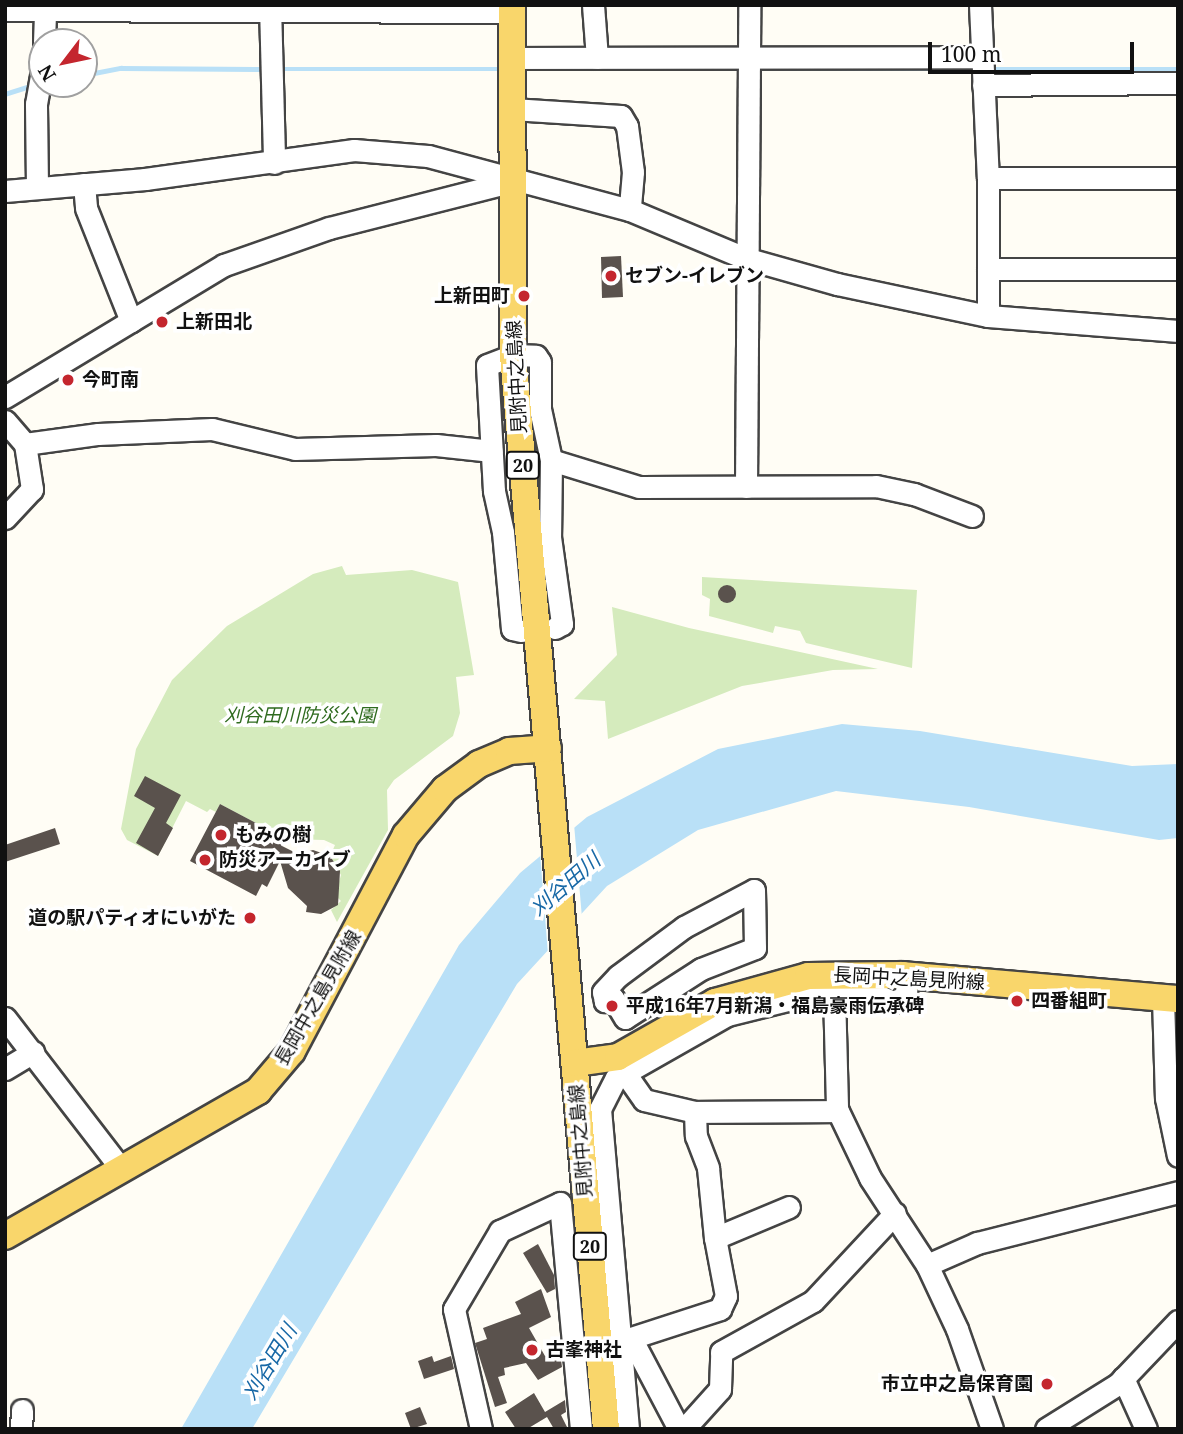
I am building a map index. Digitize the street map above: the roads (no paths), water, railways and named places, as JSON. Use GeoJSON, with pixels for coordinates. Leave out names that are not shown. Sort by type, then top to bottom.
{"type":"FeatureCollection","features":[{"type":"Feature","properties":{"kind":"main road","name":"見附中之島線"},"geometry":{"type":"LineString","coordinates":[[512,9],[513,355],[548,748]]}},
{"type":"Feature","properties":{"kind":"main road","name":"20"},"geometry":{"type":"LineString","coordinates":[[548,748],[575,1063]]}},
{"type":"Feature","properties":{"kind":"main road","name":"長岡中之島見附線"},"geometry":{"type":"LineString","coordinates":[[5,1236],[240,1104],[276,1073],[334,976],[406,835],[444,789],[502,753],[548,748]]}},
{"type":"Feature","properties":{"kind":"main road","name":"長岡中之島見附線"},"geometry":{"type":"LineString","coordinates":[[575,1063],[618,1057],[686,1017],[749,990],[808,976],[909,975],[1171,998]]}},
{"type":"Feature","properties":{"kind":"main road","name":"見附中之島線"},"geometry":{"type":"LineString","coordinates":[[575,1063],[606,1429]]}},
{"type":"Feature","properties":{"kind":"street"},"geometry":{"type":"LineString","coordinates":[[593,5],[597,58]]}},
{"type":"Feature","properties":{"kind":"street"},"geometry":{"type":"LineString","coordinates":[[746,487],[745,258],[749,5]]}},
{"type":"Feature","properties":{"kind":"street"},"geometry":{"type":"LineString","coordinates":[[980,5],[980,57],[988,178],[988,316]]}},
{"type":"Feature","properties":{"kind":"street"},"geometry":{"type":"LineString","coordinates":[[44,28],[45,8]]}},
{"type":"Feature","properties":{"kind":"street"},"geometry":{"type":"LineString","coordinates":[[270,8],[274,163]]}},
{"type":"Feature","properties":{"kind":"street"},"geometry":{"type":"LineString","coordinates":[[5,10],[512,9]]}},
{"type":"Feature","properties":{"kind":"street"},"geometry":{"type":"LineString","coordinates":[[512,58],[980,57]]}},
{"type":"Feature","properties":{"kind":"street"},"geometry":{"type":"LineString","coordinates":[[983,85],[1178,83]]}},
{"type":"Feature","properties":{"kind":"street"},"geometry":{"type":"LineString","coordinates":[[37,98],[37,187]]}},
{"type":"Feature","properties":{"kind":"street"},"geometry":{"type":"LineString","coordinates":[[512,109],[621,116],[628,126],[633,173],[630,210]]}},
{"type":"Feature","properties":{"kind":"street"},"geometry":{"type":"LineString","coordinates":[[5,191],[274,163],[354,150],[428,156],[511,181],[630,210],[745,258],[799,275],[988,316],[1178,331]]}},
{"type":"Feature","properties":{"kind":"street"},"geometry":{"type":"LineString","coordinates":[[988,178],[1178,178]]}},
{"type":"Feature","properties":{"kind":"street"},"geometry":{"type":"LineString","coordinates":[[5,397],[224,265],[329,228],[511,181]]}},
{"type":"Feature","properties":{"kind":"street"},"geometry":{"type":"LineString","coordinates":[[84,184],[86,208],[131,321]]}},
{"type":"Feature","properties":{"kind":"street"},"geometry":{"type":"LineString","coordinates":[[988,269],[1178,269]]}},
{"type":"Feature","properties":{"kind":"street"},"geometry":{"type":"LineString","coordinates":[[521,631],[512,629],[492,451],[487,365],[513,355],[536,356],[540,362],[540,409],[551,460],[550,537],[562,624],[555,628]]}},
{"type":"Feature","properties":{"kind":"street"},"geometry":{"type":"LineString","coordinates":[[5,421],[25,444],[32,489],[5,518]]}},
{"type":"Feature","properties":{"kind":"street"},"geometry":{"type":"LineString","coordinates":[[25,444],[112,433],[212,429],[295,449],[436,445],[492,451]]}},
{"type":"Feature","properties":{"kind":"street"},"geometry":{"type":"LineString","coordinates":[[551,460],[639,487],[876,486],[914,494],[972,516]]}},
{"type":"Feature","properties":{"kind":"street"},"geometry":{"type":"LineString","coordinates":[[754,890],[755,948],[701,969],[625,1018],[613,999],[605,1001],[603,992],[618,976],[684,927],[754,890]]}},
{"type":"Feature","properties":{"kind":"street"},"geometry":{"type":"LineString","coordinates":[[628,1429],[626,1338],[600,1109],[616,1079],[727,1015],[834,992],[875,994],[893,1003],[905,997],[909,975]]}},
{"type":"Feature","properties":{"kind":"street"},"geometry":{"type":"LineString","coordinates":[[834,992],[838,1111],[870,1178],[927,1265],[957,1329],[992,1429]]}},
{"type":"Feature","properties":{"kind":"street"},"geometry":{"type":"LineString","coordinates":[[1171,998],[1166,1098],[1178,1156]]}},
{"type":"Feature","properties":{"kind":"street"},"geometry":{"type":"LineString","coordinates":[[5,1018],[122,1170]]}},
{"type":"Feature","properties":{"kind":"street"},"geometry":{"type":"LineString","coordinates":[[5,1069],[33,1052]]}},
{"type":"Feature","properties":{"kind":"street"},"geometry":{"type":"LineString","coordinates":[[625,1073],[633,1090],[653,1105],[695,1112],[838,1111]]}},
{"type":"Feature","properties":{"kind":"street"},"geometry":{"type":"LineString","coordinates":[[626,1338],[720,1309],[726,1296],[715,1238],[708,1168],[696,1136],[695,1112]]}},
{"type":"Feature","properties":{"kind":"street"},"geometry":{"type":"LineString","coordinates":[[927,1265],[976,1243],[1178,1192]]}},
{"type":"Feature","properties":{"kind":"street"},"geometry":{"type":"LineString","coordinates":[[481,1429],[454,1309],[500,1231],[560,1203],[582,1429]]}},
{"type":"Feature","properties":{"kind":"street"},"geometry":{"type":"LineString","coordinates":[[715,1238],[789,1208]]}},
{"type":"Feature","properties":{"kind":"street"},"geometry":{"type":"LineString","coordinates":[[626,1338],[682,1429],[720,1389],[721,1352],[813,1301],[895,1213]]}},
{"type":"Feature","properties":{"kind":"street"},"geometry":{"type":"LineString","coordinates":[[1046,1429],[1073,1416],[1123,1378],[1178,1321]]}},
{"type":"Feature","properties":{"kind":"street"},"geometry":{"type":"LineString","coordinates":[[1123,1378],[1146,1429]]}},
{"type":"Feature","properties":{"kind":"water","name":"刈谷田川"},"geometry":{"type":"Polygon","coordinates":[[[842,724],[920,731],[1132,766],[1178,764],[1178,838],[1159,840],[969,807],[836,791],[698,830],[607,886],[517,984],[252,1429],[181,1429],[459,945],[520,873],[587,817],[718,749],[842,724]]]}},
{"type":"Feature","properties":{"kind":"waterway"},"geometry":{"type":"LineString","coordinates":[[98,72],[121,68],[260,69]]}},
{"type":"Feature","properties":{"kind":"waterway"},"geometry":{"type":"LineString","coordinates":[[284,69],[499,69]]}},
{"type":"Feature","properties":{"kind":"waterway"},"geometry":{"type":"LineString","coordinates":[[524,69],[737,69]]}},
{"type":"Feature","properties":{"kind":"waterway"},"geometry":{"type":"LineString","coordinates":[[762,69],[969,69]]}},
{"type":"Feature","properties":{"kind":"waterway"},"geometry":{"type":"LineString","coordinates":[[994,69],[1178,69]]}},
{"type":"Feature","properties":{"kind":"waterway"},"geometry":{"type":"LineString","coordinates":[[5,94],[26,87]]}},
{"type":"Feature","properties":{"kind":"place","name":"セブン-イレブン"},"geometry":{"type":"Point","coordinates":[611,276]}},
{"type":"Feature","properties":{"kind":"place","name":"上新田町"},"geometry":{"type":"Point","coordinates":[524,296]}},
{"type":"Feature","properties":{"kind":"place","name":"上新田北"},"geometry":{"type":"Point","coordinates":[162,322]}},
{"type":"Feature","properties":{"kind":"place","name":"今町南"},"geometry":{"type":"Point","coordinates":[68,380]}},
{"type":"Feature","properties":{"kind":"place","name":"もみの樹"},"geometry":{"type":"Point","coordinates":[221,835]}},
{"type":"Feature","properties":{"kind":"place","name":"防災アーカイブ"},"geometry":{"type":"Point","coordinates":[205,860]}},
{"type":"Feature","properties":{"kind":"place","name":"道の駅パティオにいがた"},"geometry":{"type":"Point","coordinates":[250,918]}},
{"type":"Feature","properties":{"kind":"place","name":"四番組町"},"geometry":{"type":"Point","coordinates":[1017,1001]}},
{"type":"Feature","properties":{"kind":"place","name":"平成16年7月新潟・福島豪雨伝承碑"},"geometry":{"type":"Point","coordinates":[612,1006]}},
{"type":"Feature","properties":{"kind":"place","name":"古峯神社"},"geometry":{"type":"Point","coordinates":[532,1350]}},
{"type":"Feature","properties":{"kind":"place","name":"市立中之島保育園"},"geometry":{"type":"Point","coordinates":[1047,1384]}},
{"type":"Feature","properties":{"kind":"park label","name":"刈谷田川防災公園"},"geometry":{"type":"Point","coordinates":[300,716]}}]}
